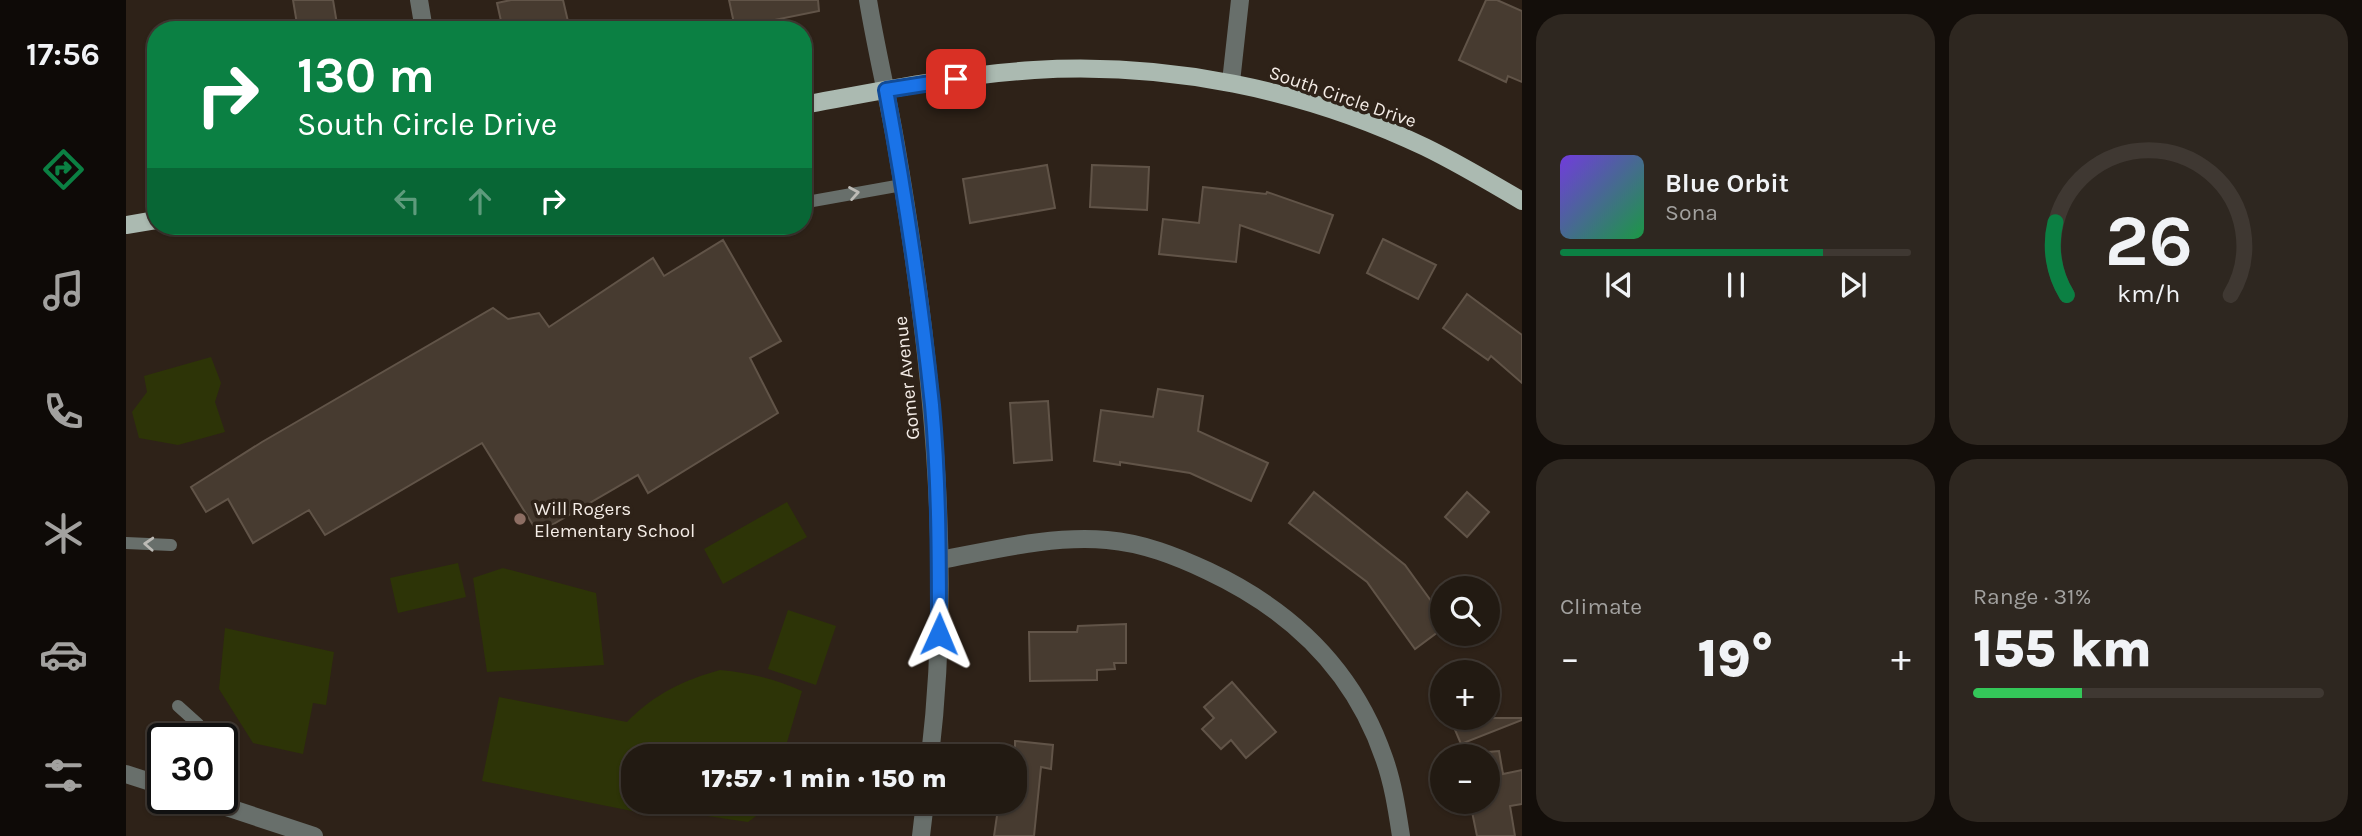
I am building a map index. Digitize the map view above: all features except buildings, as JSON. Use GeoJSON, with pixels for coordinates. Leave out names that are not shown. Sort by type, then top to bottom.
{"type":"FeatureCollection","features":[{"type":"Feature","properties":{"kind":"main road","name":"South Circle Drive"},"geometry":{"type":"LineString","coordinates":[[812,103],[993,74],[1095,68],[1231,82],[1299,100],[1387,131],[1455,162],[1522,201]]}},
{"type":"Feature","properties":{"kind":"main road"},"geometry":{"type":"LineString","coordinates":[[126,225],[147,222]]}},
{"type":"Feature","properties":{"kind":"street"},"geometry":{"type":"LineString","coordinates":[[419,0],[422,21]]}},
{"type":"Feature","properties":{"kind":"street","name":"Gomer Avenue"},"geometry":{"type":"LineString","coordinates":[[868,0],[902,185],[932,407],[940,560],[939,658],[931,744]]}},
{"type":"Feature","properties":{"kind":"street"},"geometry":{"type":"LineString","coordinates":[[1231,82],[1240,0]]}},
{"type":"Feature","properties":{"kind":"street"},"geometry":{"type":"LineString","coordinates":[[940,560],[1032,544],[1108,540],[1149,548],[1187,561],[1270,605],[1303,632],[1334,665],[1363,710],[1384,759],[1401,836]]}},
{"type":"Feature","properties":{"kind":"street"},"geometry":{"type":"LineString","coordinates":[[126,774],[147,781]]}},
{"type":"Feature","properties":{"kind":"street"},"geometry":{"type":"LineString","coordinates":[[238,811],[314,836]]}},
{"type":"Feature","properties":{"kind":"street"},"geometry":{"type":"LineString","coordinates":[[921,836],[924,814]]}},
{"type":"Feature","properties":{"kind":"lane"},"geometry":{"type":"LineString","coordinates":[[812,201],[902,185]]}},
{"type":"Feature","properties":{"kind":"lane"},"geometry":{"type":"LineString","coordinates":[[126,543],[171,545]]}},
{"type":"Feature","properties":{"kind":"lane"},"geometry":{"type":"LineString","coordinates":[[178,706],[197,723]]}},
{"type":"Feature","properties":{"kind":"green space"},"geometry":{"type":"Polygon","coordinates":[[[211,357],[221,383],[215,402],[225,432],[178,445],[139,438],[132,412],[147,392],[144,376],[211,357]]]}},
{"type":"Feature","properties":{"kind":"green space"},"geometry":{"type":"Polygon","coordinates":[[[787,502],[807,537],[723,584],[704,549],[787,502]]]}},
{"type":"Feature","properties":{"kind":"green space"},"geometry":{"type":"Polygon","coordinates":[[[458,563],[466,597],[398,613],[390,578],[458,563]]]}},
{"type":"Feature","properties":{"kind":"green space"},"geometry":{"type":"Polygon","coordinates":[[[503,568],[596,593],[604,665],[487,672],[473,578],[503,568]]]}},
{"type":"Feature","properties":{"kind":"green space"},"geometry":{"type":"Polygon","coordinates":[[[788,610],[836,626],[816,685],[768,669],[788,610]]]}},
{"type":"Feature","properties":{"kind":"green space"},"geometry":{"type":"Polygon","coordinates":[[[225,628],[334,652],[326,705],[313,703],[303,754],[253,743],[219,689],[225,628]]]}},
{"type":"Feature","properties":{"kind":"green space"},"geometry":{"type":"Polygon","coordinates":[[[720,670],[762,677],[802,691],[787,744],[621,744],[621,809],[482,781],[499,697],[627,722],[648,703],[694,678],[720,670]]]}},
{"type":"Feature","properties":{"kind":"green space"},"geometry":{"type":"Polygon","coordinates":[[[694,814],[759,814],[748,822],[694,814]]]}},
{"type":"Feature","properties":{"kind":"place","name":"Will Rogers Elementary School"},"geometry":{"type":"Point","coordinates":[520,519]}},
{"type":"Feature","properties":{"kind":"route"},"geometry":{"type":"LineString","coordinates":[[939,634],[940,560],[932,407],[902,185],[886,90],[956,79]]}}]}
